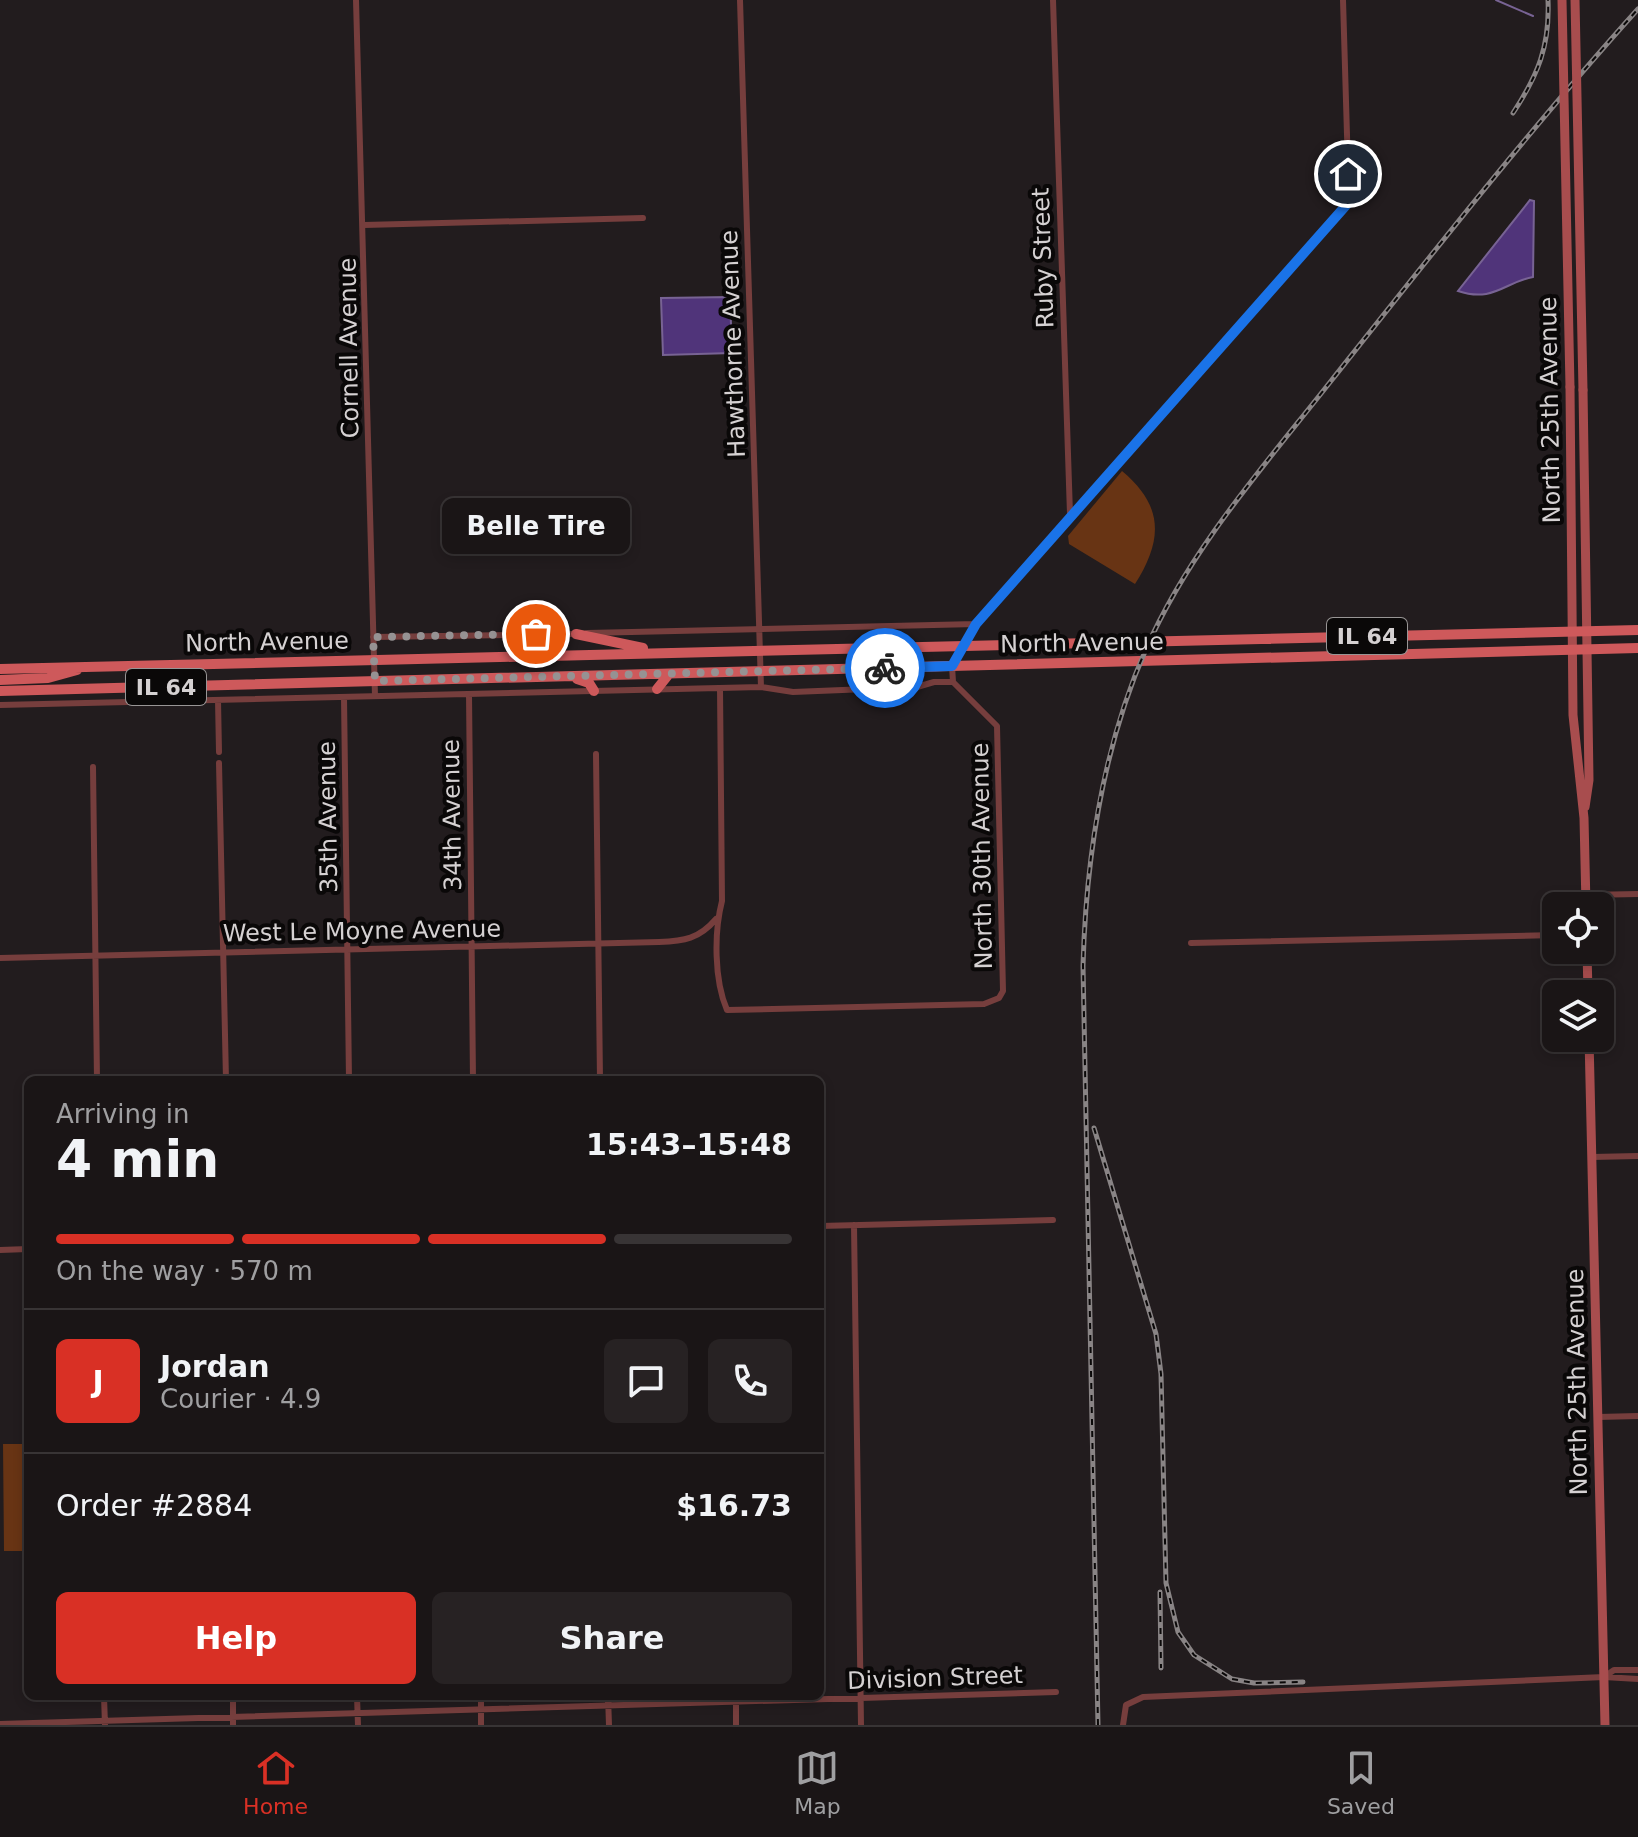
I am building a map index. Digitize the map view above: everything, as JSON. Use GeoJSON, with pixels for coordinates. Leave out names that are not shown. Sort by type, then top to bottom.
{"type":"FeatureCollection","features":[{"type":"Feature","properties":{"kind":"main road","name":"North 25th Avenue"},"geometry":{"type":"LineString","coordinates":[[1562,0],[1575,745],[1584,818],[1586,892]]}},
{"type":"Feature","properties":{"kind":"main road","name":"North 25th Avenue"},"geometry":{"type":"LineString","coordinates":[[1575,0],[1589,780],[1584,818]]}},
{"type":"Feature","properties":{"kind":"main road","name":"North Avenue"},"geometry":{"type":"LineString","coordinates":[[0,669],[1638,630]]}},
{"type":"Feature","properties":{"kind":"main road"},"geometry":{"type":"LineString","coordinates":[[576,634],[673,652]]}},
{"type":"Feature","properties":{"kind":"main road"},"geometry":{"type":"LineString","coordinates":[[1453,634],[1454,654]]}},
{"type":"Feature","properties":{"kind":"main road"},"geometry":{"type":"LineString","coordinates":[[1380,635],[1381,656]]}},
{"type":"Feature","properties":{"kind":"main road","name":"North Avenue"},"geometry":{"type":"LineString","coordinates":[[0,691],[1638,648]]}},
{"type":"Feature","properties":{"kind":"main road"},"geometry":{"type":"LineString","coordinates":[[0,680],[48,678],[84,667]]}},
{"type":"Feature","properties":{"kind":"main road"},"geometry":{"type":"LineString","coordinates":[[657,689],[669,674]]}},
{"type":"Feature","properties":{"kind":"main road"},"geometry":{"type":"LineString","coordinates":[[571,677],[589,683],[594,695]]}},
{"type":"Feature","properties":{"kind":"main road","name":"North 25th Avenue"},"geometry":{"type":"LineString","coordinates":[[1589,1052],[1605,1725]]}},
{"type":"Feature","properties":{"kind":"street","name":"Cornell Avenue"},"geometry":{"type":"LineString","coordinates":[[356,0],[375,696]]}},
{"type":"Feature","properties":{"kind":"street","name":"Hawthorne Avenue"},"geometry":{"type":"LineString","coordinates":[[740,0],[761,687]]}},
{"type":"Feature","properties":{"kind":"street","name":"Ruby Street"},"geometry":{"type":"LineString","coordinates":[[1053,0],[1070,514]]}},
{"type":"Feature","properties":{"kind":"street"},"geometry":{"type":"LineString","coordinates":[[0,705],[469,694],[594,695],[657,689],[761,687],[793,692],[917,687],[934,682],[953,682],[952,666],[976,624],[1070,514],[1349,202],[1343,0]]}},
{"type":"Feature","properties":{"kind":"street"},"geometry":{"type":"LineString","coordinates":[[364,225],[643,218]]}},
{"type":"Feature","properties":{"kind":"street","name":"North Avenue"},"geometry":{"type":"LineString","coordinates":[[373,637],[976,624]]}},
{"type":"Feature","properties":{"kind":"street","name":"North 30th Avenue"},"geometry":{"type":"LineString","coordinates":[[717,918],[720,994],[727,1010],[984,1004],[999,998],[1003,991],[997,726],[953,682]]}},
{"type":"Feature","properties":{"kind":"street"},"geometry":{"type":"LineString","coordinates":[[717,918],[722,901],[720,688]]}},
{"type":"Feature","properties":{"kind":"street","name":"34th Avenue"},"geometry":{"type":"LineString","coordinates":[[469,694],[473,1076]]}},
{"type":"Feature","properties":{"kind":"street","name":"35th Avenue"},"geometry":{"type":"LineString","coordinates":[[344,697],[349,1076]]}},
{"type":"Feature","properties":{"kind":"street"},"geometry":{"type":"LineString","coordinates":[[218,700],[219,752]]}},
{"type":"Feature","properties":{"kind":"street"},"geometry":{"type":"LineString","coordinates":[[596,754],[600,1076]]}},
{"type":"Feature","properties":{"kind":"street"},"geometry":{"type":"LineString","coordinates":[[219,763],[226,1076]]}},
{"type":"Feature","properties":{"kind":"street"},"geometry":{"type":"LineString","coordinates":[[93,767],[97,1076]]}},
{"type":"Feature","properties":{"kind":"street"},"geometry":{"type":"LineString","coordinates":[[1614,897],[1638,894]]}},
{"type":"Feature","properties":{"kind":"street","name":"West Le Moyne Avenue"},"geometry":{"type":"LineString","coordinates":[[0,958],[688,941],[706,931],[717,918]]}},
{"type":"Feature","properties":{"kind":"street"},"geometry":{"type":"LineString","coordinates":[[1191,943],[1542,935]]}},
{"type":"Feature","properties":{"kind":"street"},"geometry":{"type":"LineString","coordinates":[[1592,1157],[1638,1156]]}},
{"type":"Feature","properties":{"kind":"street"},"geometry":{"type":"LineString","coordinates":[[824,1226],[1053,1220]]}},
{"type":"Feature","properties":{"kind":"street"},"geometry":{"type":"LineString","coordinates":[[854,1225],[861,1725]]}},
{"type":"Feature","properties":{"kind":"street"},"geometry":{"type":"LineString","coordinates":[[0,1250],[24,1249]]}},
{"type":"Feature","properties":{"kind":"street"},"geometry":{"type":"LineString","coordinates":[[1598,1417],[1638,1416]]}},
{"type":"Feature","properties":{"kind":"street"},"geometry":{"type":"LineString","coordinates":[[1604,1677],[1614,1670],[1638,1670]]}},
{"type":"Feature","properties":{"kind":"street"},"geometry":{"type":"LineString","coordinates":[[1123,1725],[1126,1705],[1143,1697],[1604,1677],[1638,1679]]}},
{"type":"Feature","properties":{"kind":"street","name":"Division Street"},"geometry":{"type":"LineString","coordinates":[[824,1698],[1056,1692]]}},
{"type":"Feature","properties":{"kind":"street"},"geometry":{"type":"LineString","coordinates":[[104,1700],[105,1723]]}},
{"type":"Feature","properties":{"kind":"street"},"geometry":{"type":"LineString","coordinates":[[233,1700],[233,1721]]}},
{"type":"Feature","properties":{"kind":"street"},"geometry":{"type":"LineString","coordinates":[[357,1700],[358,1725]]}},
{"type":"Feature","properties":{"kind":"street"},"geometry":{"type":"LineString","coordinates":[[481,1700],[481,1725]]}},
{"type":"Feature","properties":{"kind":"street"},"geometry":{"type":"LineString","coordinates":[[608,1700],[609,1725]]}},
{"type":"Feature","properties":{"kind":"street","name":"Division Street"},"geometry":{"type":"LineString","coordinates":[[0,1724],[233,1721],[358,1713],[718,1700]]}},
{"type":"Feature","properties":{"kind":"street"},"geometry":{"type":"LineString","coordinates":[[736,1700],[736,1725]]}},
{"type":"Feature","properties":{"kind":"shaded area"},"geometry":{"type":"Polygon","coordinates":[[[1530,200],[1534,201],[1533,277],[1481,295],[1458,291],[1530,200]]]}},
{"type":"Feature","properties":{"kind":"shaded area"},"geometry":{"type":"Polygon","coordinates":[[[730,297],[732,353],[663,355],[661,298],[730,297]]]}},
{"type":"Feature","properties":{"kind":"shaded area"},"geometry":{"type":"Polygon","coordinates":[[[1122,471],[1146,497],[1155,524],[1151,553],[1135,584],[1069,544],[1068,536],[1122,471]]]}},
{"type":"Feature","properties":{"kind":"shaded area"},"geometry":{"type":"Polygon","coordinates":[[[3,1444],[24,1444],[24,1551],[4,1551],[3,1444]]]}},
{"type":"Feature","properties":{"kind":"waterway"},"geometry":{"type":"LineString","coordinates":[[1496,0],[1533,16]]}},
{"type":"Feature","properties":{"kind":"railway"},"geometry":{"type":"LineString","coordinates":[[1513,113],[1541,60],[1547,32],[1548,0]]}},
{"type":"Feature","properties":{"kind":"railway"},"geometry":{"type":"LineString","coordinates":[[1098,1725],[1083,966],[1093,844],[1118,725],[1146,649],[1164,612],[1230,509],[1482,193],[1638,9]]}},
{"type":"Feature","properties":{"kind":"railway"},"geometry":{"type":"LineString","coordinates":[[1094,1128],[1156,1334],[1161,1374],[1166,1583],[1178,1632],[1194,1655],[1232,1679],[1254,1683],[1303,1682]]}},
{"type":"Feature","properties":{"kind":"railway"},"geometry":{"type":"LineString","coordinates":[[1160,1592],[1161,1668]]}},
{"type":"Feature","properties":{"kind":"way so far"},"geometry":{"type":"LineString","coordinates":[[536,634],[373,637],[375,681],[885,668]]}},
{"type":"Feature","properties":{"kind":"place","name":"Belle Tire"},"geometry":{"type":"Point","coordinates":[536,634]}},
{"type":"Feature","properties":{"kind":"route"},"geometry":{"type":"LineString","coordinates":[[885,668],[952,666],[976,624],[1070,514],[1349,202],[1348,174]]}}]}
